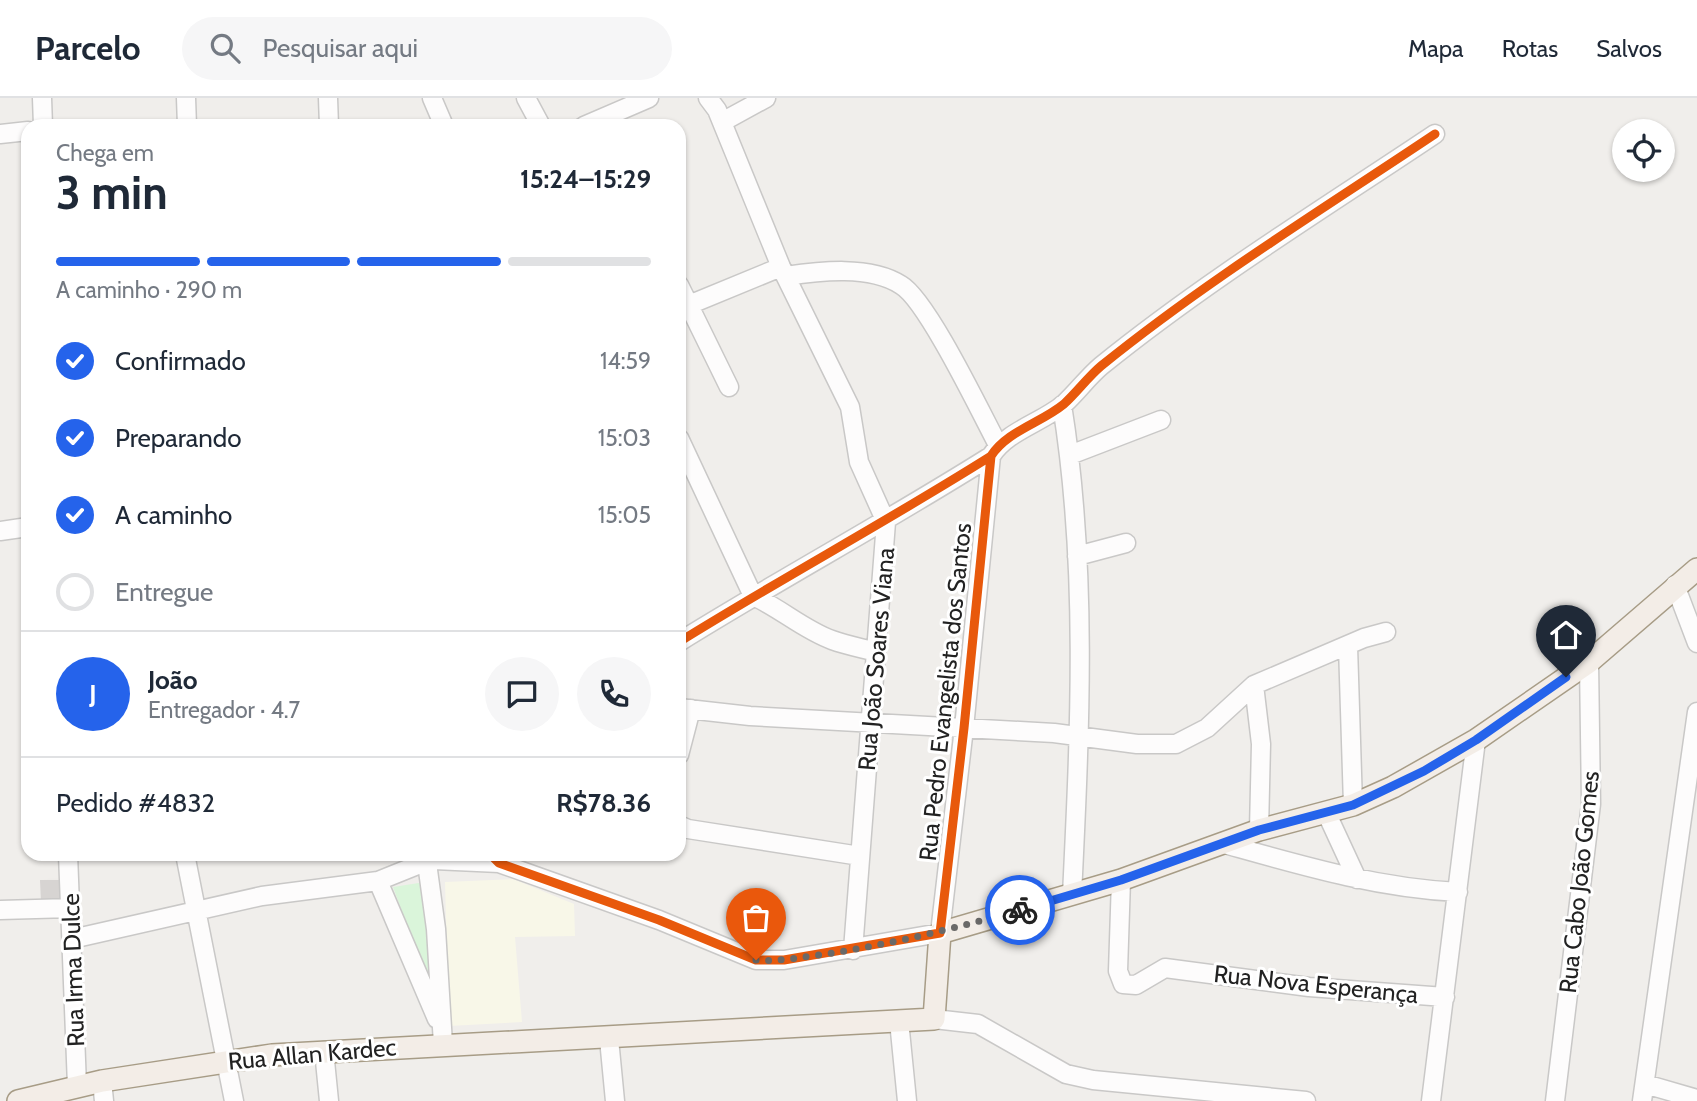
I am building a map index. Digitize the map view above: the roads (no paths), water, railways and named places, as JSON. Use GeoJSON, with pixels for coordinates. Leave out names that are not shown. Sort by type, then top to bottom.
{"type":"FeatureCollection","features":[{"type":"Feature","properties":{"kind":"main road"},"geometry":{"type":"LineString","coordinates":[[608,1039],[934,1019],[940,933],[1121,880],[1259,830],[1353,805],[1424,771],[1476,740],[1589,662],[1675,585],[1697,569]]}},
{"type":"Feature","properties":{"kind":"main road","name":"Rua Allan Kardec"},"geometry":{"type":"LineString","coordinates":[[16,1100],[77,1086],[103,1091],[228,1061],[324,1051],[443,1039],[608,1039]]}},
{"type":"Feature","properties":{"kind":"street"},"geometry":{"type":"LineString","coordinates":[[42,98],[43,119]]}},
{"type":"Feature","properties":{"kind":"street"},"geometry":{"type":"LineString","coordinates":[[186,98],[187,119]]}},
{"type":"Feature","properties":{"kind":"street"},"geometry":{"type":"LineString","coordinates":[[328,98],[329,119]]}},
{"type":"Feature","properties":{"kind":"street"},"geometry":{"type":"LineString","coordinates":[[432,98],[441,119]]}},
{"type":"Feature","properties":{"kind":"street"},"geometry":{"type":"LineString","coordinates":[[526,98],[537,119]]}},
{"type":"Feature","properties":{"kind":"street"},"geometry":{"type":"LineString","coordinates":[[613,119],[649,98]]}},
{"type":"Feature","properties":{"kind":"street"},"geometry":{"type":"LineString","coordinates":[[715,110],[766,98]]}},
{"type":"Feature","properties":{"kind":"street","name":"Rua João Soares Viana"},"geometry":{"type":"LineString","coordinates":[[715,110],[783,272],[850,407],[859,462],[886,522],[853,950]]}},
{"type":"Feature","properties":{"kind":"street"},"geometry":{"type":"LineString","coordinates":[[0,134],[21,132]]}},
{"type":"Feature","properties":{"kind":"street"},"geometry":{"type":"LineString","coordinates":[[686,637],[886,522],[1062,405],[1100,367],[1163,320],[1434,134]]}},
{"type":"Feature","properties":{"kind":"street"},"geometry":{"type":"LineString","coordinates":[[686,306],[783,272],[846,272],[888,279],[906,288],[942,342],[994,450]]}},
{"type":"Feature","properties":{"kind":"street"},"geometry":{"type":"LineString","coordinates":[[686,312],[729,387]]}},
{"type":"Feature","properties":{"kind":"street"},"geometry":{"type":"LineString","coordinates":[[1062,405],[1070,455],[1077,556],[1081,737],[1072,895]]}},
{"type":"Feature","properties":{"kind":"street"},"geometry":{"type":"LineString","coordinates":[[1070,455],[1161,420]]}},
{"type":"Feature","properties":{"kind":"street","name":"Rua Pedro Evangelista dos Santos"},"geometry":{"type":"LineString","coordinates":[[940,933],[994,450]]}},
{"type":"Feature","properties":{"kind":"street"},"geometry":{"type":"LineString","coordinates":[[686,458],[753,596],[832,640],[876,652]]}},
{"type":"Feature","properties":{"kind":"street"},"geometry":{"type":"LineString","coordinates":[[0,531],[21,528]]}},
{"type":"Feature","properties":{"kind":"street"},"geometry":{"type":"LineString","coordinates":[[1077,556],[1126,543]]}},
{"type":"Feature","properties":{"kind":"street"},"geometry":{"type":"LineString","coordinates":[[1675,585],[1697,643]]}},
{"type":"Feature","properties":{"kind":"street"},"geometry":{"type":"LineString","coordinates":[[686,708],[1081,737],[1137,744],[1177,744],[1207,728],[1254,685],[1387,632]]}},
{"type":"Feature","properties":{"kind":"street"},"geometry":{"type":"LineString","coordinates":[[1348,646],[1353,805]]}},
{"type":"Feature","properties":{"kind":"street","name":"Rua Cabo João Gomes"},"geometry":{"type":"LineString","coordinates":[[1555,1101],[1591,804],[1589,662]]}},
{"type":"Feature","properties":{"kind":"street"},"geometry":{"type":"LineString","coordinates":[[1254,685],[1261,744],[1259,830]]}},
{"type":"Feature","properties":{"kind":"street"},"geometry":{"type":"LineString","coordinates":[[1697,712],[1643,1092],[1697,1099]]}},
{"type":"Feature","properties":{"kind":"street"},"geometry":{"type":"LineString","coordinates":[[1431,1101],[1476,740]]}},
{"type":"Feature","properties":{"kind":"street"},"geometry":{"type":"LineString","coordinates":[[1326,812],[1357,879]]}},
{"type":"Feature","properties":{"kind":"street"},"geometry":{"type":"LineString","coordinates":[[686,827],[860,856]]}},
{"type":"Feature","properties":{"kind":"street"},"geometry":{"type":"LineString","coordinates":[[1221,843],[1357,879],[1410,890],[1458,892]]}},
{"type":"Feature","properties":{"kind":"street","name":"Rua Irma Dulce"},"geometry":{"type":"LineString","coordinates":[[68,861],[77,1086]]}},
{"type":"Feature","properties":{"kind":"street"},"geometry":{"type":"LineString","coordinates":[[187,861],[234,1101]]}},
{"type":"Feature","properties":{"kind":"street"},"geometry":{"type":"LineString","coordinates":[[72,939],[262,896],[378,881],[430,861]]}},
{"type":"Feature","properties":{"kind":"street"},"geometry":{"type":"LineString","coordinates":[[435,861],[443,1039]]}},
{"type":"Feature","properties":{"kind":"street"},"geometry":{"type":"LineString","coordinates":[[500,861],[659,920],[756,960],[784,960],[853,950],[940,933]]}},
{"type":"Feature","properties":{"kind":"street","name":"Rua Nova Esperança"},"geometry":{"type":"LineString","coordinates":[[1121,880],[1119,980],[1129,986],[1160,969],[1309,987],[1445,997]]}},
{"type":"Feature","properties":{"kind":"street"},"geometry":{"type":"LineString","coordinates":[[378,881],[443,1039]]}},
{"type":"Feature","properties":{"kind":"street"},"geometry":{"type":"LineString","coordinates":[[0,909],[71,908]]}},
{"type":"Feature","properties":{"kind":"street"},"geometry":{"type":"LineString","coordinates":[[934,1019],[978,1024],[1066,1074],[1093,1080],[1306,1101]]}},
{"type":"Feature","properties":{"kind":"street"},"geometry":{"type":"LineString","coordinates":[[899,1021],[907,1101]]}},
{"type":"Feature","properties":{"kind":"street"},"geometry":{"type":"LineString","coordinates":[[608,1039],[615,1101]]}},
{"type":"Feature","properties":{"kind":"street"},"geometry":{"type":"LineString","coordinates":[[324,1051],[329,1101]]}}]}
